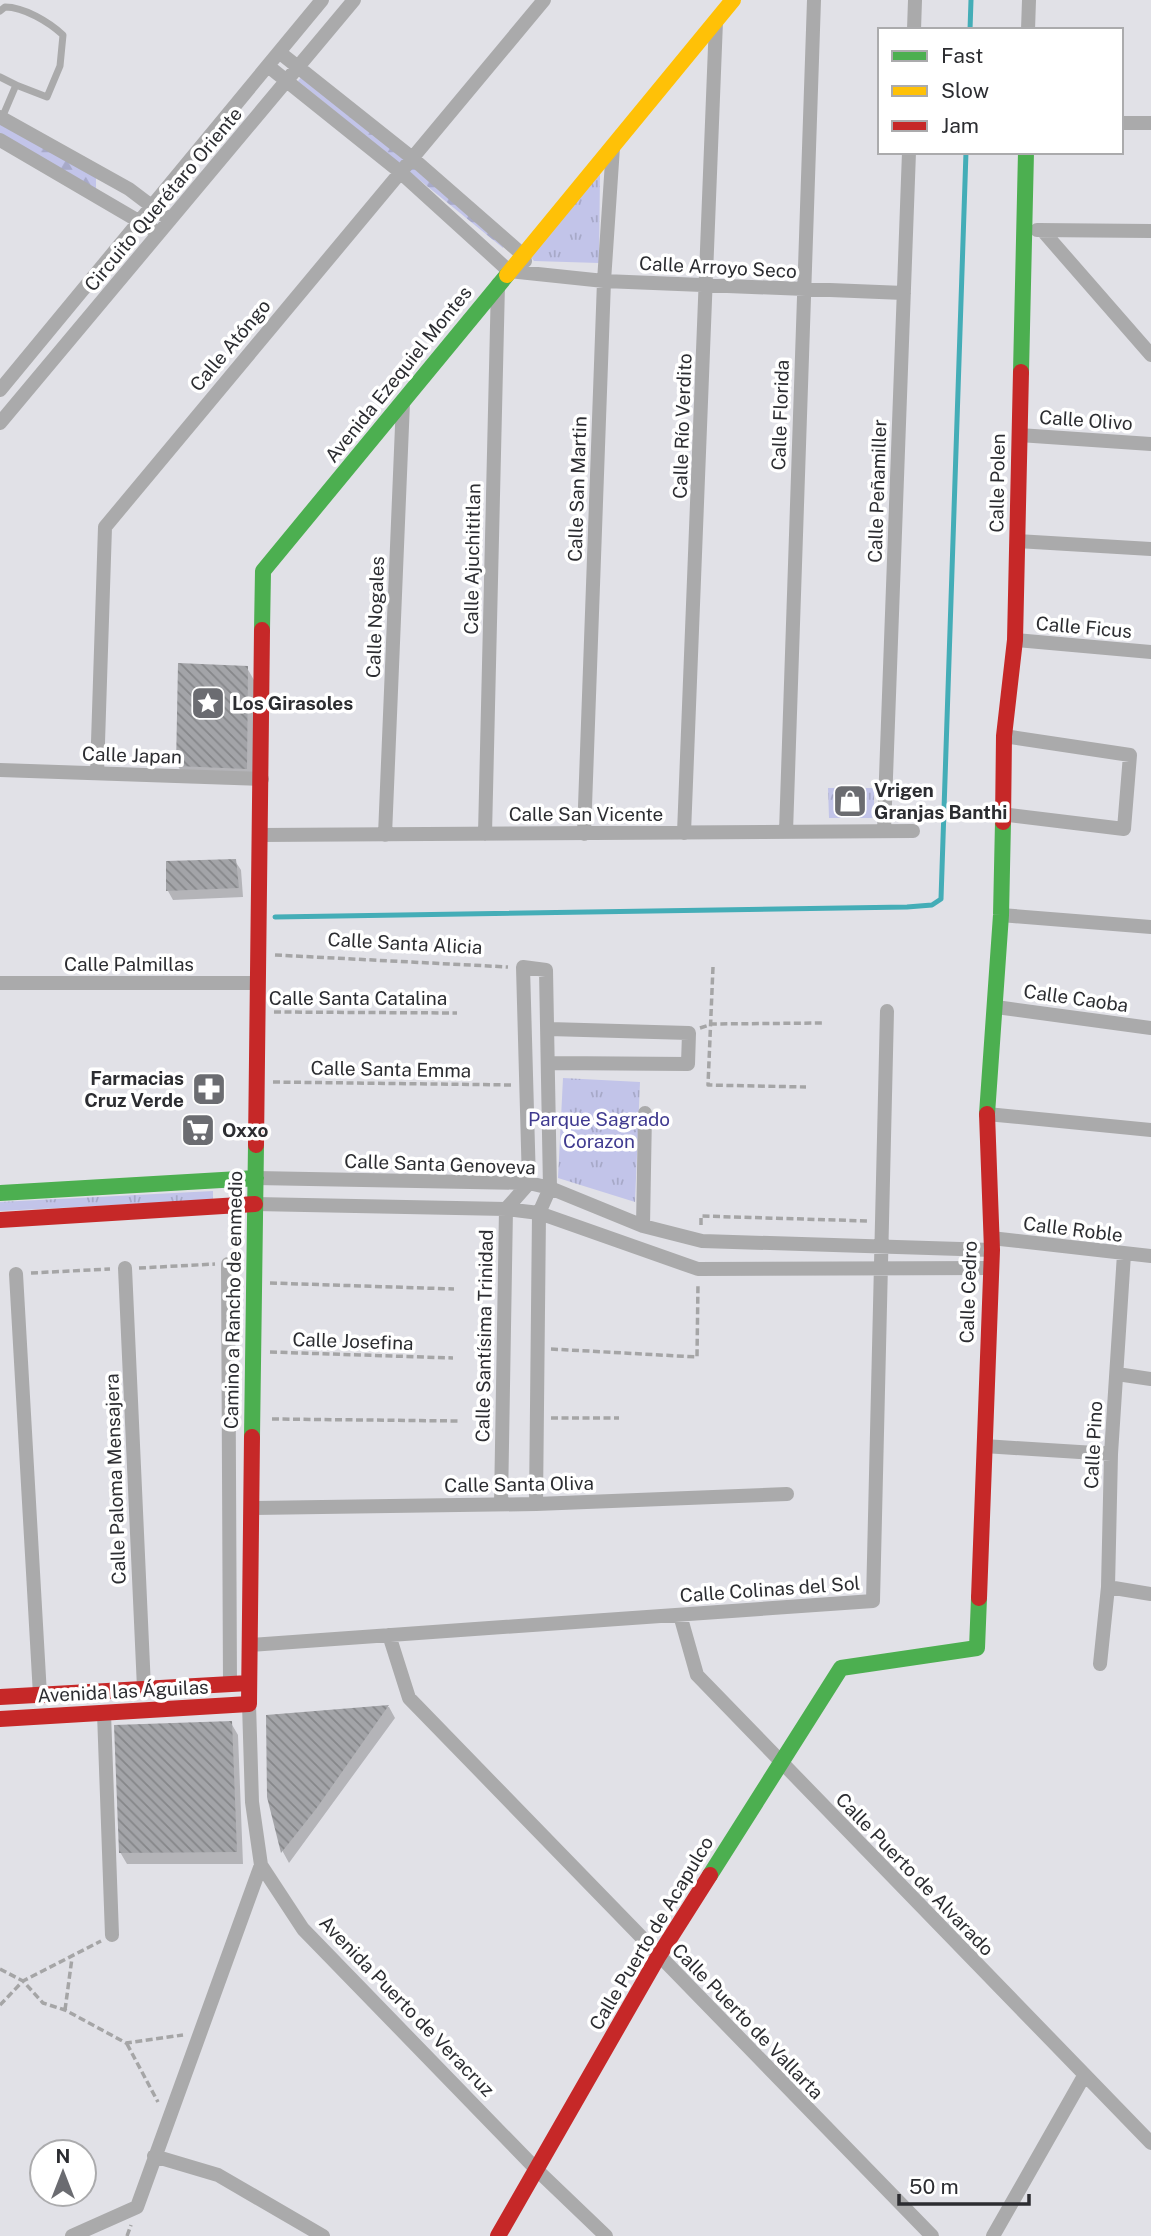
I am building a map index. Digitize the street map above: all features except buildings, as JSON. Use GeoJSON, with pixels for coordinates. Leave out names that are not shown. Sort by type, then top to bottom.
{"type":"FeatureCollection","features":[{"type":"Feature","properties":{"kind":"street","name":"Circuito Querétaro Oriente"},"geometry":{"type":"LineString","coordinates":[[0,390],[322,0]]}},
{"type":"Feature","properties":{"kind":"street","name":"Circuito Querétaro Oriente"},"geometry":{"type":"LineString","coordinates":[[0,423],[354,0]]}},
{"type":"Feature","properties":{"kind":"street","name":"Calle Atóngo"},"geometry":{"type":"LineString","coordinates":[[97,773],[105,527],[544,0]]}},
{"type":"Feature","properties":{"kind":"street","name":"Avenida Ezequiel Montes"},"geometry":{"type":"LineString","coordinates":[[261,835],[262,571],[733,0]]}},
{"type":"Feature","properties":{"kind":"street","name":"Calle Florida"},"geometry":{"type":"LineString","coordinates":[[786,832],[814,0]]}},
{"type":"Feature","properties":{"kind":"street"},"geometry":{"type":"LineString","coordinates":[[914,28],[915,0]]}},
{"type":"Feature","properties":{"kind":"street"},"geometry":{"type":"LineString","coordinates":[[1028,28],[1029,0]]}},
{"type":"Feature","properties":{"kind":"street","name":"Calle Río Verdito"},"geometry":{"type":"LineString","coordinates":[[684,833],[716,21]]}},
{"type":"Feature","properties":{"kind":"street"},"geometry":{"type":"LineString","coordinates":[[279,52],[411,157],[523,255],[531,275]]}},
{"type":"Feature","properties":{"kind":"street"},"geometry":{"type":"LineString","coordinates":[[268,66],[399,171],[504,278]]}},
{"type":"Feature","properties":{"kind":"street"},"geometry":{"type":"LineString","coordinates":[[1,117],[122,185],[170,220]]}},
{"type":"Feature","properties":{"kind":"street"},"geometry":{"type":"LineString","coordinates":[[1123,122],[1151,123]]}},
{"type":"Feature","properties":{"kind":"street"},"geometry":{"type":"LineString","coordinates":[[0,140],[159,233]]}},
{"type":"Feature","properties":{"kind":"street","name":"Calle San Martin"},"geometry":{"type":"LineString","coordinates":[[583,834],[604,281],[613,146]]}},
{"type":"Feature","properties":{"kind":"street","name":"Calle Peñamiller"},"geometry":{"type":"LineString","coordinates":[[884,831],[909,154]]}},
{"type":"Feature","properties":{"kind":"street","name":"Calle Polen"},"geometry":{"type":"LineString","coordinates":[[1001,814],[1004,736],[1015,640],[1026,154]]}},
{"type":"Feature","properties":{"kind":"street"},"geometry":{"type":"LineString","coordinates":[[1025,230],[1151,230]]}},
{"type":"Feature","properties":{"kind":"street"},"geometry":{"type":"LineString","coordinates":[[1042,230],[1151,355]]}},
{"type":"Feature","properties":{"kind":"street","name":"Calle Arroyo Seco"},"geometry":{"type":"LineString","coordinates":[[504,278],[531,275],[604,281],[904,293]]}},
{"type":"Feature","properties":{"kind":"street","name":"Calle Ajuchititlan"},"geometry":{"type":"LineString","coordinates":[[485,834],[504,278]]}},
{"type":"Feature","properties":{"kind":"street","name":"Calle Nogales"},"geometry":{"type":"LineString","coordinates":[[385,835],[403,401]]}},
{"type":"Feature","properties":{"kind":"street","name":"Calle Olivo"},"geometry":{"type":"LineString","coordinates":[[1019,435],[1151,444]]}},
{"type":"Feature","properties":{"kind":"street"},"geometry":{"type":"LineString","coordinates":[[1017,541],[1151,549]]}},
{"type":"Feature","properties":{"kind":"street","name":"Calle Ficus"},"geometry":{"type":"LineString","coordinates":[[1015,640],[1151,652]]}},
{"type":"Feature","properties":{"kind":"street"},"geometry":{"type":"LineString","coordinates":[[1001,814],[1124,829],[1130,755],[1004,736]]}},
{"type":"Feature","properties":{"kind":"street","name":"Calle Japan"},"geometry":{"type":"LineString","coordinates":[[0,770],[262,779]]}},
{"type":"Feature","properties":{"kind":"street","name":"Calle Cedro"},"geometry":{"type":"LineString","coordinates":[[854,1664],[977,1648],[992,1244],[987,1114],[1001,915],[1001,814]]}},
{"type":"Feature","properties":{"kind":"street","name":"Calle San Vicente"},"geometry":{"type":"LineString","coordinates":[[261,835],[912,831]]}},
{"type":"Feature","properties":{"kind":"street","name":"Camino a Rancho de enmedio"},"geometry":{"type":"LineString","coordinates":[[249,1683],[261,835]]}},
{"type":"Feature","properties":{"kind":"street"},"geometry":{"type":"LineString","coordinates":[[1001,915],[1151,927]]}},
{"type":"Feature","properties":{"kind":"street"},"geometry":{"type":"LineString","coordinates":[[529,1183],[523,967],[544,968],[547,974],[550,1063],[550,1188],[539,1213],[535,1349],[536,1504]]}},
{"type":"Feature","properties":{"kind":"street","name":"Calle Palmillas"},"geometry":{"type":"LineString","coordinates":[[0,984],[257,983]]}},
{"type":"Feature","properties":{"kind":"street","name":"Calle Caoba"},"geometry":{"type":"LineString","coordinates":[[996,1007],[1151,1028]]}},
{"type":"Feature","properties":{"kind":"street","name":"Calle Colinas del Sol"},"geometry":{"type":"LineString","coordinates":[[249,1645],[873,1601],[887,1012]]}},
{"type":"Feature","properties":{"kind":"street"},"geometry":{"type":"LineString","coordinates":[[549,1029],[689,1033],[688,1064],[550,1063]]}},
{"type":"Feature","properties":{"kind":"street"},"geometry":{"type":"LineString","coordinates":[[643,1226],[645,1113]]}},
{"type":"Feature","properties":{"kind":"street"},"geometry":{"type":"LineString","coordinates":[[987,1114],[1151,1130]]}},
{"type":"Feature","properties":{"kind":"street"},"geometry":{"type":"LineString","coordinates":[[0,1192],[256,1178]]}},
{"type":"Feature","properties":{"kind":"street","name":"Calle Santa Genoveva"},"geometry":{"type":"LineString","coordinates":[[256,1178],[529,1183],[550,1188],[643,1226],[702,1241],[881,1247],[992,1244]]}},
{"type":"Feature","properties":{"kind":"street","name":"Calle Santísima Trinidad"},"geometry":{"type":"LineString","coordinates":[[500,1504],[506,1209],[529,1183]]}},
{"type":"Feature","properties":{"kind":"street"},"geometry":{"type":"LineString","coordinates":[[0,1220],[255,1204],[506,1209],[539,1213],[698,1269],[990,1268]]}},
{"type":"Feature","properties":{"kind":"street","name":"Calle Roble"},"geometry":{"type":"LineString","coordinates":[[992,1244],[1151,1256]]}},
{"type":"Feature","properties":{"kind":"street","name":"Calle Pino"},"geometry":{"type":"LineString","coordinates":[[1100,1664],[1108,1587],[1111,1454],[1124,1254]]}},
{"type":"Feature","properties":{"kind":"street"},"geometry":{"type":"LineString","coordinates":[[228,1264],[230,1684]]}},
{"type":"Feature","properties":{"kind":"street","name":"Calle Paloma Mensajera"},"geometry":{"type":"LineString","coordinates":[[125,1268],[144,1688]]}},
{"type":"Feature","properties":{"kind":"street"},"geometry":{"type":"LineString","coordinates":[[16,1273],[40,1695]]}},
{"type":"Feature","properties":{"kind":"street"},"geometry":{"type":"LineString","coordinates":[[1116,1374],[1151,1379]]}},
{"type":"Feature","properties":{"kind":"street"},"geometry":{"type":"LineString","coordinates":[[984,1446],[1111,1454]]}},
{"type":"Feature","properties":{"kind":"street","name":"Calle Santa Oliva"},"geometry":{"type":"LineString","coordinates":[[251,1508],[536,1504],[788,1494]]}},
{"type":"Feature","properties":{"kind":"street"},"geometry":{"type":"LineString","coordinates":[[1108,1587],[1151,1594]]}},
{"type":"Feature","properties":{"kind":"street","name":"Calle Puerto de Alvarado"},"geometry":{"type":"LineString","coordinates":[[680,1615],[697,1675],[1151,2143]]}},
{"type":"Feature","properties":{"kind":"street","name":"Calle Puerto de Vallarta"},"geometry":{"type":"LineString","coordinates":[[389,1635],[410,1698],[658,1957],[932,2236]]}},
{"type":"Feature","properties":{"kind":"street","name":"Calle Puerto de Acapulco"},"geometry":{"type":"LineString","coordinates":[[498,2236],[658,1957],[841,1668],[854,1664]]}},
{"type":"Feature","properties":{"kind":"street","name":"Avenida las Águilas"},"geometry":{"type":"LineString","coordinates":[[0,1697],[249,1683]]}},
{"type":"Feature","properties":{"kind":"street","name":"Avenida Puerto de Veracruz"},"geometry":{"type":"LineString","coordinates":[[249,1683],[252,1802],[261,1865],[303,1929],[537,2170],[606,2236]]}},
{"type":"Feature","properties":{"kind":"street","name":"Avenida las Águilas"},"geometry":{"type":"LineString","coordinates":[[0,1719],[249,1704]]}},
{"type":"Feature","properties":{"kind":"street"},"geometry":{"type":"LineString","coordinates":[[104,1713],[113,1935]]}},
{"type":"Feature","properties":{"kind":"street"},"geometry":{"type":"LineString","coordinates":[[72,2236],[137,2207],[261,1865]]}},
{"type":"Feature","properties":{"kind":"street"},"geometry":{"type":"LineString","coordinates":[[993,2236],[1084,2076]]}},
{"type":"Feature","properties":{"kind":"street"},"geometry":{"type":"LineString","coordinates":[[154,2156],[218,2175],[323,2236]]}},
{"type":"Feature","properties":{"kind":"lane"},"geometry":{"type":"LineString","coordinates":[[0,11],[5,7],[14,7],[54,27],[63,35],[60,66],[47,97],[0,76]]}},
{"type":"Feature","properties":{"kind":"lane"},"geometry":{"type":"LineString","coordinates":[[1,117],[16,85]]}},
{"type":"Feature","properties":{"kind":"path","name":"Calle Santa Alicia"},"geometry":{"type":"LineString","coordinates":[[259,955],[523,967]]}},
{"type":"Feature","properties":{"kind":"path"},"geometry":{"type":"LineString","coordinates":[[713,967],[708,1085],[806,1087]]}},
{"type":"Feature","properties":{"kind":"path","name":"Calle Santa Catalina"},"geometry":{"type":"LineString","coordinates":[[258,1012],[457,1013]]}},
{"type":"Feature","properties":{"kind":"path"},"geometry":{"type":"LineString","coordinates":[[689,1033],[712,1024],[825,1023]]}},
{"type":"Feature","properties":{"kind":"path","name":"Calle Santa Emma"},"geometry":{"type":"LineString","coordinates":[[257,1082],[525,1085]]}},
{"type":"Feature","properties":{"kind":"path"},"geometry":{"type":"LineString","coordinates":[[701,1216],[882,1221]]}},
{"type":"Feature","properties":{"kind":"path"},"geometry":{"type":"LineString","coordinates":[[535,1349],[697,1357],[698,1269]]}},
{"type":"Feature","properties":{"kind":"path"},"geometry":{"type":"LineString","coordinates":[[254,1282],[454,1289]]}},
{"type":"Feature","properties":{"kind":"path","name":"Calle Josefina"},"geometry":{"type":"LineString","coordinates":[[253,1352],[453,1358]]}},
{"type":"Feature","properties":{"kind":"path"},"geometry":{"type":"LineString","coordinates":[[535,1418],[619,1418]]}},
{"type":"Feature","properties":{"kind":"path"},"geometry":{"type":"LineString","coordinates":[[252,1419],[459,1421]]}},
{"type":"Feature","properties":{"kind":"path"},"geometry":{"type":"LineString","coordinates":[[0,2005],[23,1981],[113,1935]]}},
{"type":"Feature","properties":{"kind":"path"},"geometry":{"type":"LineString","coordinates":[[65,2010],[72,1958]]}},
{"type":"Feature","properties":{"kind":"path"},"geometry":{"type":"LineString","coordinates":[[0,1969],[23,1981],[43,2003],[65,2010],[127,2043],[167,2119]]}},
{"type":"Feature","properties":{"kind":"path"},"geometry":{"type":"LineString","coordinates":[[127,2043],[202,2032]]}},
{"type":"Feature","properties":{"kind":"green space"},"geometry":{"type":"Polygon","coordinates":[[[302,76],[505,242],[503,248],[298,81],[302,76]]]}},
{"type":"Feature","properties":{"kind":"green space"},"geometry":{"type":"Polygon","coordinates":[[[0,123],[96,176],[96,188],[91,188],[0,137],[0,123]]]}},
{"type":"Feature","properties":{"kind":"green space"},"geometry":{"type":"Polygon","coordinates":[[[600,172],[599,263],[534,261],[530,256],[600,172]]]}},
{"type":"Feature","properties":{"kind":"green space"},"geometry":{"type":"Polygon","coordinates":[[[828,788],[874,788],[874,818],[829,818],[828,788]]]}},
{"type":"Feature","properties":{"kind":"green space","name":"Parque Sagrado Corazon"},"geometry":{"type":"Polygon","coordinates":[[[563,1078],[640,1082],[635,1202],[558,1178],[563,1078]]]}},
{"type":"Feature","properties":{"kind":"green space"},"geometry":{"type":"Polygon","coordinates":[[[213,1191],[213,1200],[0,1211],[0,1202],[213,1191]]]}},
{"type":"Feature","properties":{"kind":"waterway"},"geometry":{"type":"LineString","coordinates":[[970,28],[971,0]]}},
{"type":"Feature","properties":{"kind":"waterway"},"geometry":{"type":"LineString","coordinates":[[275,917],[907,907],[932,905],[941,899],[966,154]]}},
{"type":"Feature","properties":{"kind":"traffic: fast"},"geometry":{"type":"LineString","coordinates":[[1021,372],[1026,154]]}},
{"type":"Feature","properties":{"kind":"traffic: fast"},"geometry":{"type":"LineString","coordinates":[[262,630],[263,571],[507,275]]}},
{"type":"Feature","properties":{"kind":"traffic: fast"},"geometry":{"type":"LineString","coordinates":[[987,1114],[1001,915],[1003,822]]}},
{"type":"Feature","properties":{"kind":"traffic: fast"},"geometry":{"type":"LineString","coordinates":[[252,1437],[256,1145]]}},
{"type":"Feature","properties":{"kind":"traffic: fast"},"geometry":{"type":"LineString","coordinates":[[0,1193],[256,1178]]}},
{"type":"Feature","properties":{"kind":"traffic: fast"},"geometry":{"type":"LineString","coordinates":[[710,1875],[841,1668],[977,1648],[979,1598]]}},
{"type":"Feature","properties":{"kind":"traffic: slow"},"geometry":{"type":"LineString","coordinates":[[507,275],[733,0]]}},
{"type":"Feature","properties":{"kind":"traffic: jam"},"geometry":{"type":"LineString","coordinates":[[1003,822],[1004,736],[1015,640],[1021,372]]}},
{"type":"Feature","properties":{"kind":"traffic: jam"},"geometry":{"type":"LineString","coordinates":[[256,1145],[262,630]]}},
{"type":"Feature","properties":{"kind":"traffic: jam"},"geometry":{"type":"LineString","coordinates":[[979,1598],[992,1250],[987,1114]]}},
{"type":"Feature","properties":{"kind":"traffic: jam"},"geometry":{"type":"LineString","coordinates":[[0,1220],[255,1204]]}},
{"type":"Feature","properties":{"kind":"traffic: jam"},"geometry":{"type":"LineString","coordinates":[[0,1719],[249,1704],[252,1437]]}},
{"type":"Feature","properties":{"kind":"traffic: jam"},"geometry":{"type":"LineString","coordinates":[[0,1697],[249,1683]]}},
{"type":"Feature","properties":{"kind":"traffic: jam"},"geometry":{"type":"LineString","coordinates":[[498,2236],[658,1957],[710,1875]]}},
{"type":"Feature","properties":{"kind":"place","name":"Los Girasoles"},"geometry":{"type":"Point","coordinates":[208,703]}},
{"type":"Feature","properties":{"kind":"place","name":"Vrigen Granjas Banthi"},"geometry":{"type":"Point","coordinates":[850,801]}},
{"type":"Feature","properties":{"kind":"place","name":"Farmacias Cruz Verde"},"geometry":{"type":"Point","coordinates":[209,1089]}},
{"type":"Feature","properties":{"kind":"place","name":"Oxxo"},"geometry":{"type":"Point","coordinates":[198,1130]}}]}
